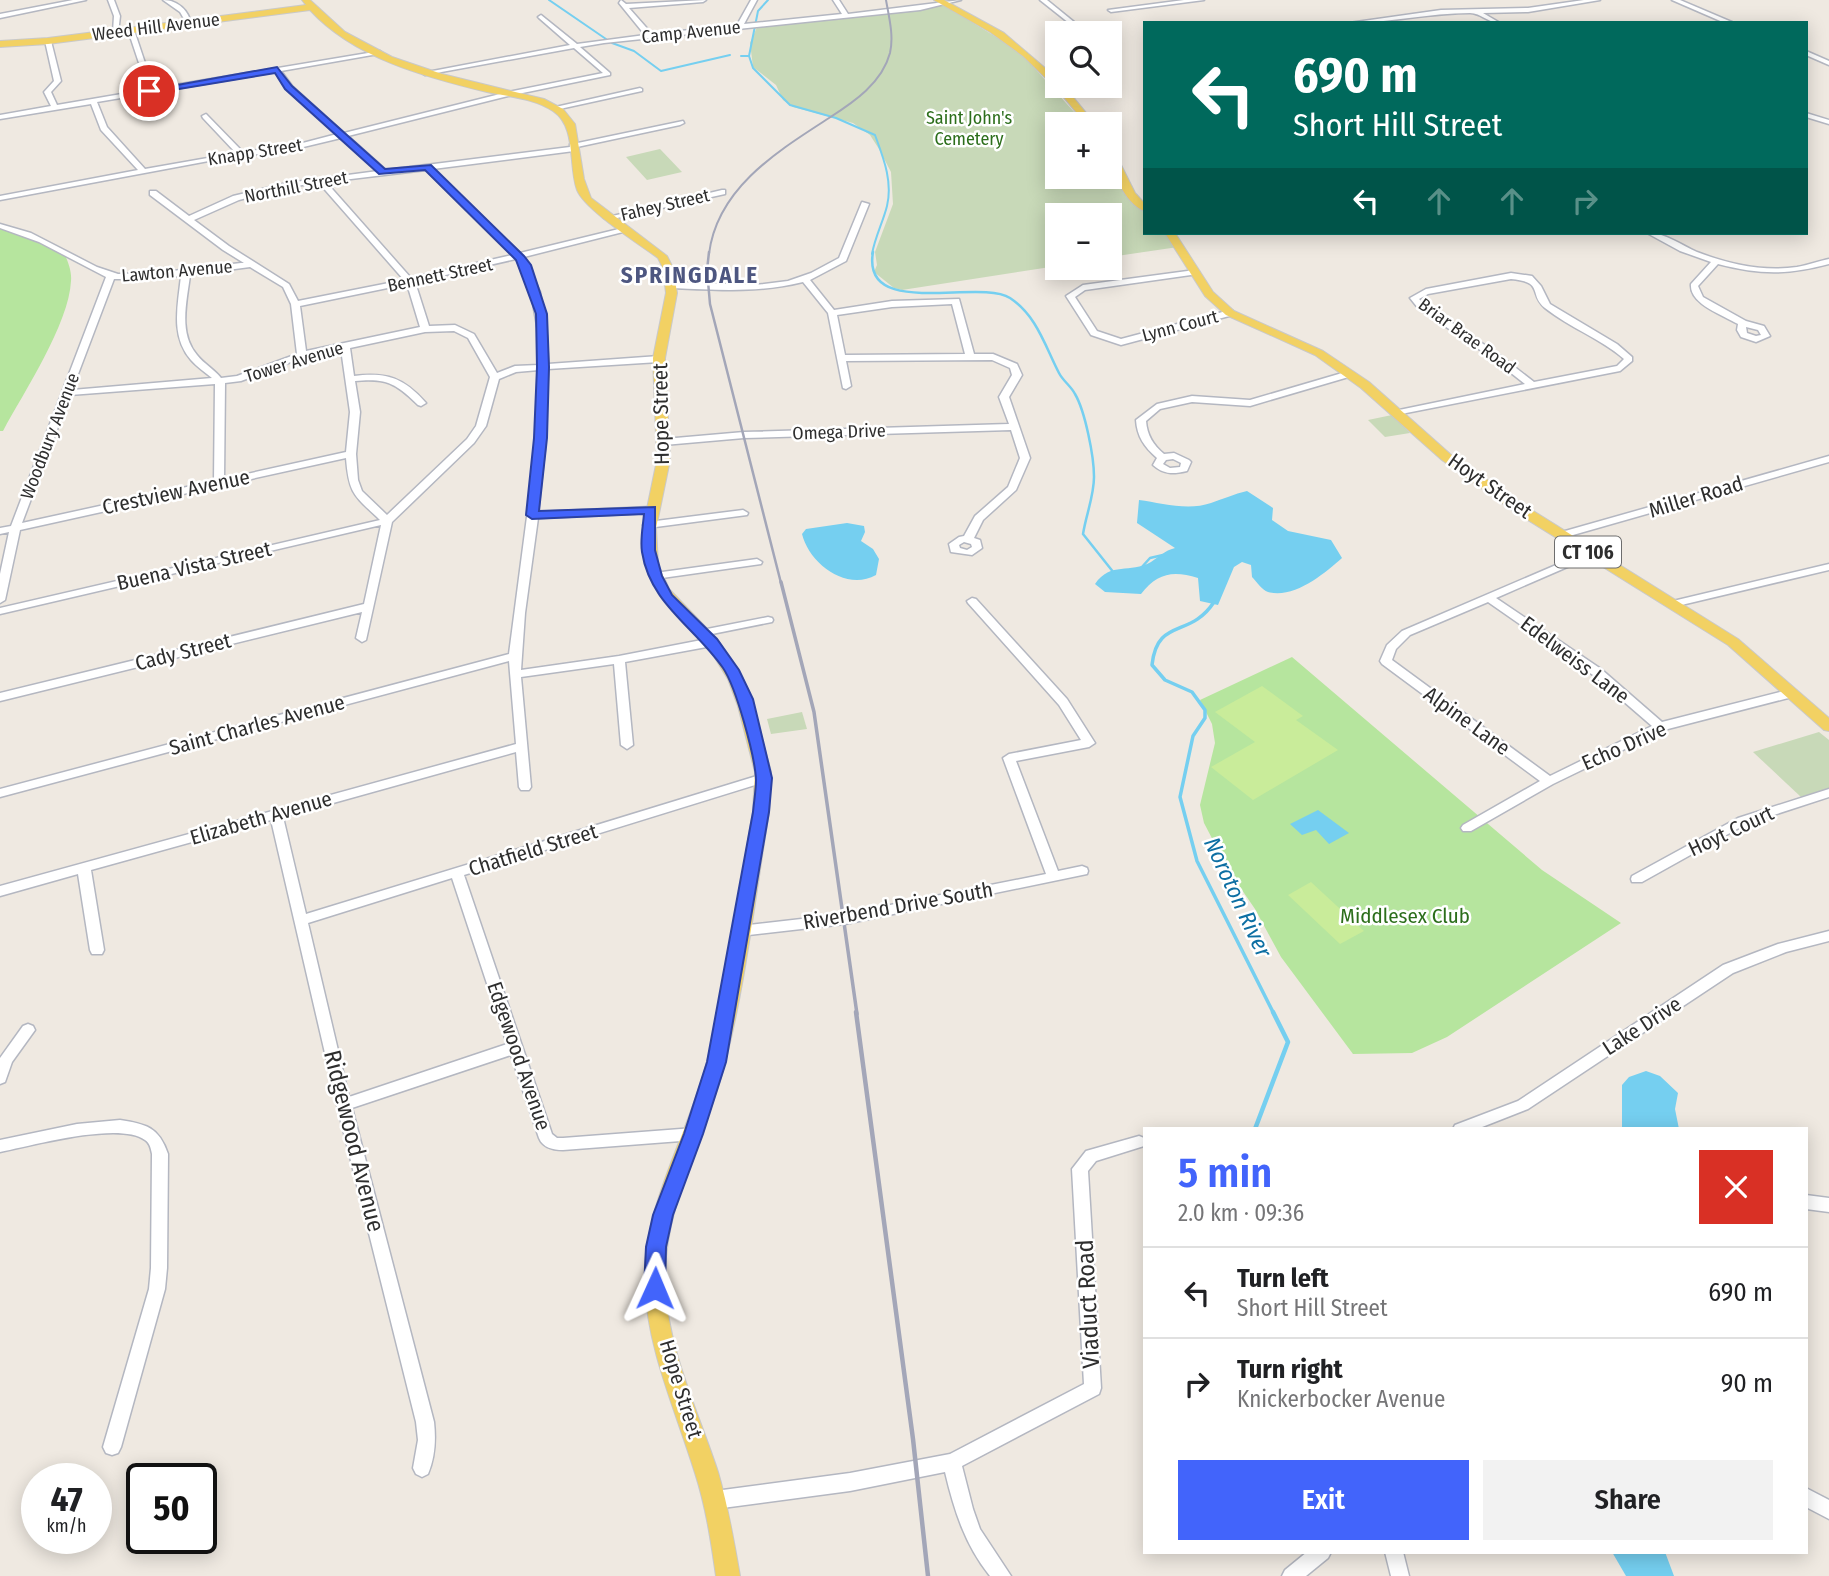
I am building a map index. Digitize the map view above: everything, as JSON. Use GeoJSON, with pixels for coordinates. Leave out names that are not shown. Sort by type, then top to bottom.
{"type":"FeatureCollection","features":[{"type":"Feature","properties":{"kind":"main road"},"geometry":{"type":"LineString","coordinates":[[941,2],[1022,50],[1081,112]]}},
{"type":"Feature","properties":{"kind":"main road","name":"Weed Hill Avenue"},"geometry":{"type":"LineString","coordinates":[[0,44],[48,41],[189,23],[308,3]]}},
{"type":"Feature","properties":{"kind":"main road"},"geometry":{"type":"LineString","coordinates":[[308,3],[338,29],[378,52],[425,73],[555,108],[570,121],[580,189],[587,200],[662,256],[670,268],[673,285]]}},
{"type":"Feature","properties":{"kind":"main road"},"geometry":{"type":"LineString","coordinates":[[1122,176],[1131,194],[1143,207]]}},
{"type":"Feature","properties":{"kind":"main road","name":"Hoyt Street"},"geometry":{"type":"LineString","coordinates":[[1171,235],[1209,294],[1230,313],[1319,353],[1399,414],[1446,457],[1562,535],[1733,642],[1829,726]]}},
{"type":"Feature","properties":{"kind":"main road","name":"Hope Street"},"geometry":{"type":"LineString","coordinates":[[673,285],[659,359],[664,442],[662,477],[648,525],[649,550],[655,576],[666,597],[707,637],[732,670],[746,699],[764,778],[761,812],[716,1062],[694,1134],[663,1215],[656,1247],[655,1288],[667,1348],[715,1500],[728,1576]]}},
{"type":"Feature","properties":{"kind":"street"},"geometry":{"type":"LineString","coordinates":[[0,16],[58,2],[83,0]]}},
{"type":"Feature","properties":{"kind":"street"},"geometry":{"type":"LineString","coordinates":[[111,0],[117,16],[116,32]]}},
{"type":"Feature","properties":{"kind":"street"},"geometry":{"type":"LineString","coordinates":[[166,0],[183,11],[189,23]]}},
{"type":"Feature","properties":{"kind":"street"},"geometry":{"type":"LineString","coordinates":[[622,3],[703,0]]}},
{"type":"Feature","properties":{"kind":"street"},"geometry":{"type":"LineString","coordinates":[[739,27],[754,0]]}},
{"type":"Feature","properties":{"kind":"street"},"geometry":{"type":"LineString","coordinates":[[836,0],[846,16]]}},
{"type":"Feature","properties":{"kind":"street","name":"Camp Avenue"},"geometry":{"type":"LineString","coordinates":[[425,73],[575,46],[846,16],[958,0]]}},
{"type":"Feature","properties":{"kind":"street"},"geometry":{"type":"LineString","coordinates":[[1043,0],[1071,21]]}},
{"type":"Feature","properties":{"kind":"street"},"geometry":{"type":"LineString","coordinates":[[1111,10],[1201,0]]}},
{"type":"Feature","properties":{"kind":"street"},"geometry":{"type":"LineString","coordinates":[[1368,21],[1441,12],[1528,10],[1597,0]]}},
{"type":"Feature","properties":{"kind":"street"},"geometry":{"type":"LineString","coordinates":[[1675,0],[1726,21]]}},
{"type":"Feature","properties":{"kind":"street"},"geometry":{"type":"LineString","coordinates":[[622,3],[650,36]]}},
{"type":"Feature","properties":{"kind":"street"},"geometry":{"type":"LineString","coordinates":[[1476,12],[1493,21]]}},
{"type":"Feature","properties":{"kind":"street"},"geometry":{"type":"LineString","coordinates":[[541,17],[575,46]]}},
{"type":"Feature","properties":{"kind":"street"},"geometry":{"type":"LineString","coordinates":[[131,30],[143,65],[141,77],[149,91]]}},
{"type":"Feature","properties":{"kind":"street"},"geometry":{"type":"LineString","coordinates":[[48,41],[58,82],[47,92],[55,107]]}},
{"type":"Feature","properties":{"kind":"street","name":"Knapp Street"},"geometry":{"type":"LineString","coordinates":[[0,198],[241,154],[295,147],[508,94],[608,74],[575,46]]}},
{"type":"Feature","properties":{"kind":"street"},"geometry":{"type":"LineString","coordinates":[[0,117],[378,52]]}},
{"type":"Feature","properties":{"kind":"street"},"geometry":{"type":"LineString","coordinates":[[1808,54],[1829,63]]}},
{"type":"Feature","properties":{"kind":"street"},"geometry":{"type":"LineString","coordinates":[[277,69],[289,88],[383,172]]}},
{"type":"Feature","properties":{"kind":"street"},"geometry":{"type":"LineString","coordinates":[[555,108],[640,90]]}},
{"type":"Feature","properties":{"kind":"street"},"geometry":{"type":"LineString","coordinates":[[93,101],[104,128],[144,172]]}},
{"type":"Feature","properties":{"kind":"street"},"geometry":{"type":"LineString","coordinates":[[206,116],[241,154]]}},
{"type":"Feature","properties":{"kind":"street"},"geometry":{"type":"LineString","coordinates":[[1808,117],[1829,122]]}},
{"type":"Feature","properties":{"kind":"street","name":"Northill Street"},"geometry":{"type":"LineString","coordinates":[[190,219],[254,192],[320,180],[573,147],[680,123]]}},
{"type":"Feature","properties":{"kind":"street"},"geometry":{"type":"LineString","coordinates":[[427,167],[520,258],[525,265],[541,314],[541,438],[515,656],[525,787]]}},
{"type":"Feature","properties":{"kind":"street"},"geometry":{"type":"LineString","coordinates":[[320,180],[411,282],[425,328]]}},
{"type":"Feature","properties":{"kind":"street"},"geometry":{"type":"LineString","coordinates":[[153,192],[226,248],[253,264]]}},
{"type":"Feature","properties":{"kind":"street","name":"Fahey Street"},"geometry":{"type":"LineString","coordinates":[[608,218],[722,192]]}},
{"type":"Feature","properties":{"kind":"street"},"geometry":{"type":"LineString","coordinates":[[673,285],[743,286],[783,284],[805,279],[843,259],[865,204]]}},
{"type":"Feature","properties":{"kind":"street","name":"Lawton Avenue"},"geometry":{"type":"LineString","coordinates":[[0,226],[29,234],[111,276],[186,272],[253,264],[286,286],[295,304]]}},
{"type":"Feature","properties":{"kind":"street","name":"Bennett Street"},"geometry":{"type":"LineString","coordinates":[[295,304],[520,258],[624,229]]}},
{"type":"Feature","properties":{"kind":"street"},"geometry":{"type":"LineString","coordinates":[[1655,235],[1677,247],[1717,261],[1752,268],[1791,270],[1829,261]]}},
{"type":"Feature","properties":{"kind":"street"},"geometry":{"type":"LineString","coordinates":[[1717,261],[1694,285],[1695,292],[1700,299],[1743,323]]}},
{"type":"Feature","properties":{"kind":"street"},"geometry":{"type":"LineString","coordinates":[[186,272],[180,322],[182,337],[192,357],[220,382],[219,483]]}},
{"type":"Feature","properties":{"kind":"street","name":"Lynn Court"},"geometry":{"type":"LineString","coordinates":[[1195,272],[1083,288],[1070,296],[1094,334],[1122,342],[1230,313]]}},
{"type":"Feature","properties":{"kind":"street","name":"Woodbury Avenue"},"geometry":{"type":"LineString","coordinates":[[0,600],[15,528],[111,276]]}},
{"type":"Feature","properties":{"kind":"street","name":"Briar Brae Road"},"geometry":{"type":"LineString","coordinates":[[1399,414],[1620,368],[1629,359],[1614,346],[1546,305],[1537,286],[1529,278],[1511,276],[1426,292],[1414,298],[1421,306],[1495,356],[1532,385]]}},
{"type":"Feature","properties":{"kind":"street"},"geometry":{"type":"LineString","coordinates":[[805,279],[832,313],[846,386]]}},
{"type":"Feature","properties":{"kind":"street"},"geometry":{"type":"LineString","coordinates":[[832,313],[892,304],[956,301],[970,356]]}},
{"type":"Feature","properties":{"kind":"street"},"geometry":{"type":"LineString","coordinates":[[295,304],[302,355]]}},
{"type":"Feature","properties":{"kind":"street","name":"Tower Avenue"},"geometry":{"type":"LineString","coordinates":[[66,393],[220,382],[248,376],[302,355],[425,328],[455,328],[471,336],[495,377]]}},
{"type":"Feature","properties":{"kind":"street"},"geometry":{"type":"LineString","coordinates":[[345,346],[355,411],[351,454],[353,480],[358,492],[387,521]]}},
{"type":"Feature","properties":{"kind":"street"},"geometry":{"type":"LineString","coordinates":[[841,358],[992,357],[1014,366],[1017,375],[1004,397],[1024,460],[1012,488],[979,518],[968,539]]}},
{"type":"Feature","properties":{"kind":"street"},"geometry":{"type":"LineString","coordinates":[[362,638],[387,521],[471,441],[481,426],[495,377],[516,369],[659,359]]}},
{"type":"Feature","properties":{"kind":"street"},"geometry":{"type":"LineString","coordinates":[[1162,457],[1153,451],[1141,431],[1141,420],[1157,407],[1192,399],[1250,404],[1349,374]]}},
{"type":"Feature","properties":{"kind":"street"},"geometry":{"type":"LineString","coordinates":[[351,379],[389,377],[403,384],[421,403]]}},
{"type":"Feature","properties":{"kind":"street","name":"Omega Drive"},"geometry":{"type":"LineString","coordinates":[[664,442],[744,435],[1014,427]]}},
{"type":"Feature","properties":{"kind":"street","name":"Crestview Avenue"},"geometry":{"type":"LineString","coordinates":[[0,531],[351,454]]}},
{"type":"Feature","properties":{"kind":"street","name":"Miller Road"},"geometry":{"type":"LineString","coordinates":[[1562,535],[1829,460]]}},
{"type":"Feature","properties":{"kind":"street"},"geometry":{"type":"LineString","coordinates":[[532,515],[651,510]]}},
{"type":"Feature","properties":{"kind":"street"},"geometry":{"type":"LineString","coordinates":[[648,525],[743,513]]}},
{"type":"Feature","properties":{"kind":"street","name":"Buena Vista Street"},"geometry":{"type":"LineString","coordinates":[[0,611],[387,521]]}},
{"type":"Feature","properties":{"kind":"street"},"geometry":{"type":"LineString","coordinates":[[1488,597],[1591,553]]}},
{"type":"Feature","properties":{"kind":"street"},"geometry":{"type":"LineString","coordinates":[[655,576],[757,562]]}},
{"type":"Feature","properties":{"kind":"street"},"geometry":{"type":"LineString","coordinates":[[1673,604],[1829,567]]}},
{"type":"Feature","properties":{"kind":"street","name":"Alpine Lane"},"geometry":{"type":"LineString","coordinates":[[1488,597],[1406,633],[1391,648],[1386,661],[1549,781]]}},
{"type":"Feature","properties":{"kind":"street","name":"Edelweiss Lane"},"geometry":{"type":"LineString","coordinates":[[1488,597],[1597,672],[1660,727]]}},
{"type":"Feature","properties":{"kind":"street"},"geometry":{"type":"LineString","coordinates":[[972,601],[1063,702],[1089,743],[1009,758],[1054,877]]}},
{"type":"Feature","properties":{"kind":"street","name":"Cady Street"},"geometry":{"type":"LineString","coordinates":[[0,697],[367,607]]}},
{"type":"Feature","properties":{"kind":"street"},"geometry":{"type":"LineString","coordinates":[[516,674],[619,660],[768,620]]}},
{"type":"Feature","properties":{"kind":"street","name":"Saint Charles Avenue"},"geometry":{"type":"LineString","coordinates":[[0,793],[515,656]]}},
{"type":"Feature","properties":{"kind":"street"},"geometry":{"type":"LineString","coordinates":[[619,660],[627,745]]}},
{"type":"Feature","properties":{"kind":"street","name":"Echo Drive"},"geometry":{"type":"LineString","coordinates":[[1467,828],[1549,781],[1660,727],[1792,693]]}},
{"type":"Feature","properties":{"kind":"street","name":"Elizabeth Avenue"},"geometry":{"type":"LineString","coordinates":[[0,891],[522,746]]}},
{"type":"Feature","properties":{"kind":"street","name":"Chatfield Street"},"geometry":{"type":"LineString","coordinates":[[301,920],[764,778]]}},
{"type":"Feature","properties":{"kind":"street","name":"Hoyt Court"},"geometry":{"type":"LineString","coordinates":[[1637,878],[1742,821],[1829,793]]}},
{"type":"Feature","properties":{"kind":"street","name":"Ridgewood Avenue"},"geometry":{"type":"LineString","coordinates":[[276,814],[344,1105],[425,1422],[426,1440],[422,1468]]}},
{"type":"Feature","properties":{"kind":"street"},"geometry":{"type":"LineString","coordinates":[[83,869],[97,950]]}},
{"type":"Feature","properties":{"kind":"street","name":"Riverbend Drive South"},"geometry":{"type":"LineString","coordinates":[[740,931],[845,919],[1082,871]]}},
{"type":"Feature","properties":{"kind":"street","name":"Edgewood Avenue"},"geometry":{"type":"LineString","coordinates":[[457,873],[517,1047],[543,1133],[555,1144],[694,1134]]}},
{"type":"Feature","properties":{"kind":"street","name":"Lake Drive"},"geometry":{"type":"LineString","coordinates":[[1465,1127],[1522,1105],[1728,969],[1783,948],[1829,936]]}},
{"type":"Feature","properties":{"kind":"street"},"geometry":{"type":"LineString","coordinates":[[0,1078],[6,1060],[28,1030]]}},
{"type":"Feature","properties":{"kind":"street"},"geometry":{"type":"LineString","coordinates":[[344,1105],[517,1047]]}},
{"type":"Feature","properties":{"kind":"street"},"geometry":{"type":"LineString","coordinates":[[0,1146],[117,1126],[142,1129],[157,1143],[160,1154],[157,1289],[112,1447]]}},
{"type":"Feature","properties":{"kind":"street","name":"Viaduct Road"},"geometry":{"type":"LineString","coordinates":[[715,1500],[850,1482],[952,1462],[1093,1388],[1080,1168],[1091,1156],[1139,1142]]}},
{"type":"Feature","properties":{"kind":"street"},"geometry":{"type":"LineString","coordinates":[[1808,1202],[1829,1205]]}},
{"type":"Feature","properties":{"kind":"street"},"geometry":{"type":"LineString","coordinates":[[952,1462],[964,1517],[974,1539],[1002,1576]]}},
{"type":"Feature","properties":{"kind":"street"},"geometry":{"type":"LineString","coordinates":[[1808,1498],[1829,1510]]}},
{"type":"Feature","properties":{"kind":"street"},"geometry":{"type":"LineString","coordinates":[[1291,1576],[1319,1554]]}},
{"type":"Feature","properties":{"kind":"street"},"geometry":{"type":"LineString","coordinates":[[1394,1554],[1400,1576]]}},
{"type":"Feature","properties":{"kind":"green space","name":"Saint John's Cemetery"},"geometry":{"type":"Polygon","coordinates":[[[944,5],[1019,51],[1045,80],[1045,98],[1061,98],[1074,112],[1045,112],[1045,189],[1122,189],[1122,186],[1143,207],[1143,235],[1169,235],[1178,247],[1122,255],[1122,203],[1045,203],[1045,268],[902,290],[894,288],[874,272],[877,265],[875,252],[893,204],[891,172],[879,149],[870,135],[853,123],[793,107],[783,100],[776,85],[753,67],[750,43],[758,25],[944,5]]]}},
{"type":"Feature","properties":{"kind":"green space"},"geometry":{"type":"Polygon","coordinates":[[[660,149],[682,172],[647,180],[626,157],[660,149]]]}},
{"type":"Feature","properties":{"kind":"green space"},"geometry":{"type":"Polygon","coordinates":[[[0,225],[63,250],[71,277],[68,298],[54,337],[3,431],[0,431],[0,225]]]}},
{"type":"Feature","properties":{"kind":"green space"},"geometry":{"type":"Polygon","coordinates":[[[1392,415],[1410,433],[1385,437],[1368,420],[1392,415]]]}},
{"type":"Feature","properties":{"kind":"green space","name":"Middlesex Club"},"geometry":{"type":"Polygon","coordinates":[[[1292,657],[1542,870],[1621,923],[1447,1037],[1412,1053],[1353,1054],[1281,957],[1255,909],[1229,871],[1204,823],[1200,805],[1215,743],[1212,724],[1200,700],[1292,657]]]}},
{"type":"Feature","properties":{"kind":"green space"},"geometry":{"type":"Polygon","coordinates":[[[1262,686],[1303,716],[1296,720],[1338,750],[1253,800],[1211,767],[1255,742],[1215,712],[1262,686]]]}},
{"type":"Feature","properties":{"kind":"green space"},"geometry":{"type":"Polygon","coordinates":[[[802,712],[807,729],[771,734],[767,719],[802,712]]]}},
{"type":"Feature","properties":{"kind":"green space"},"geometry":{"type":"Polygon","coordinates":[[[1819,732],[1829,740],[1829,788],[1801,797],[1753,752],[1819,732]]]}},
{"type":"Feature","properties":{"kind":"green space"},"geometry":{"type":"Polygon","coordinates":[[[1311,882],[1364,931],[1340,944],[1288,895],[1311,882]]]}},
{"type":"Feature","properties":{"kind":"water"},"geometry":{"type":"Polygon","coordinates":[[[1247,491],[1273,508],[1272,520],[1288,531],[1331,540],[1342,558],[1308,584],[1278,593],[1264,590],[1252,577],[1251,565],[1242,562],[1234,567],[1218,605],[1200,601],[1198,578],[1181,574],[1159,578],[1141,594],[1105,592],[1095,584],[1114,570],[1143,565],[1175,548],[1137,523],[1139,500],[1193,506],[1247,491]]]}},
{"type":"Feature","properties":{"kind":"water"},"geometry":{"type":"Polygon","coordinates":[[[847,523],[864,526],[865,532],[861,541],[873,549],[879,559],[876,575],[853,580],[841,577],[821,564],[806,545],[802,534],[806,529],[847,523]]]}},
{"type":"Feature","properties":{"kind":"water"},"geometry":{"type":"Polygon","coordinates":[[[1318,810],[1349,833],[1329,844],[1316,830],[1302,835],[1290,824],[1318,810]]]}},
{"type":"Feature","properties":{"kind":"water"},"geometry":{"type":"Polygon","coordinates":[[[1646,1071],[1660,1076],[1678,1093],[1675,1109],[1679,1127],[1622,1127],[1622,1085],[1629,1077],[1646,1071]]]}},
{"type":"Feature","properties":{"kind":"water"},"geometry":{"type":"Polygon","coordinates":[[[1613,1554],[1666,1554],[1674,1576],[1626,1576],[1613,1554]]]}},
{"type":"Feature","properties":{"kind":"waterway"},"geometry":{"type":"LineString","coordinates":[[549,0],[606,39]]}},
{"type":"Feature","properties":{"kind":"waterway","name":"Noroton River"},"geometry":{"type":"LineString","coordinates":[[749,56],[758,11],[768,0]]}},
{"type":"Feature","properties":{"kind":"waterway"},"geometry":{"type":"LineString","coordinates":[[612,43],[634,51],[661,71],[730,55]]}},
{"type":"Feature","properties":{"kind":"waterway"},"geometry":{"type":"LineString","coordinates":[[741,56],[749,56]]}},
{"type":"Feature","properties":{"kind":"waterway","name":"Noroton River"},"geometry":{"type":"LineString","coordinates":[[749,56],[753,68],[790,105],[836,118],[875,135],[886,169],[889,197],[872,254]]}},
{"type":"Feature","properties":{"kind":"waterway","name":"Noroton River"},"geometry":{"type":"LineString","coordinates":[[873,252],[874,273],[885,285],[903,291],[925,293],[995,293],[1010,298],[1034,323],[1082,411],[1094,468],[1093,491],[1083,534],[1114,573]]}},
{"type":"Feature","properties":{"kind":"waterway","name":"Noroton River"},"geometry":{"type":"LineString","coordinates":[[1141,568],[1150,558],[1163,555]]}},
{"type":"Feature","properties":{"kind":"waterway","name":"Noroton River"},"geometry":{"type":"LineString","coordinates":[[1214,602],[1195,621],[1160,640],[1152,665],[1165,680],[1192,692],[1205,710],[1205,718],[1193,736],[1180,797],[1197,861],[1274,1014]]}},
{"type":"Feature","properties":{"kind":"waterway","name":"Noroton River"},"geometry":{"type":"LineString","coordinates":[[1256,1127],[1288,1042],[1274,1014]]}},
{"type":"Feature","properties":{"kind":"railway"},"geometry":{"type":"LineString","coordinates":[[709,254],[714,231],[724,210],[753,174],[790,144],[857,98],[881,74],[891,47],[891,26],[886,0]]}},
{"type":"Feature","properties":{"kind":"railway"},"geometry":{"type":"LineString","coordinates":[[709,252],[707,270],[710,304],[781,583]]}},
{"type":"Feature","properties":{"kind":"railway"},"geometry":{"type":"LineString","coordinates":[[781,582],[814,712],[857,1014]]}},
{"type":"Feature","properties":{"kind":"railway"},"geometry":{"type":"LineString","coordinates":[[856,1012],[913,1439],[928,1576]]}},
{"type":"Feature","properties":{"kind":"district","name":"SPRINGDALE"},"geometry":{"type":"Point","coordinates":[690,275]}},
{"type":"Feature","properties":{"kind":"route"},"geometry":{"type":"LineString","coordinates":[[149,91],[277,69],[289,88],[383,172],[427,167],[520,258],[525,265],[541,314],[541,438],[532,515],[651,510],[648,525],[649,550],[655,576],[666,597],[712,642],[732,670],[746,699],[764,778],[761,812],[716,1062],[694,1134],[663,1215],[656,1247],[655,1288]]}}]}
